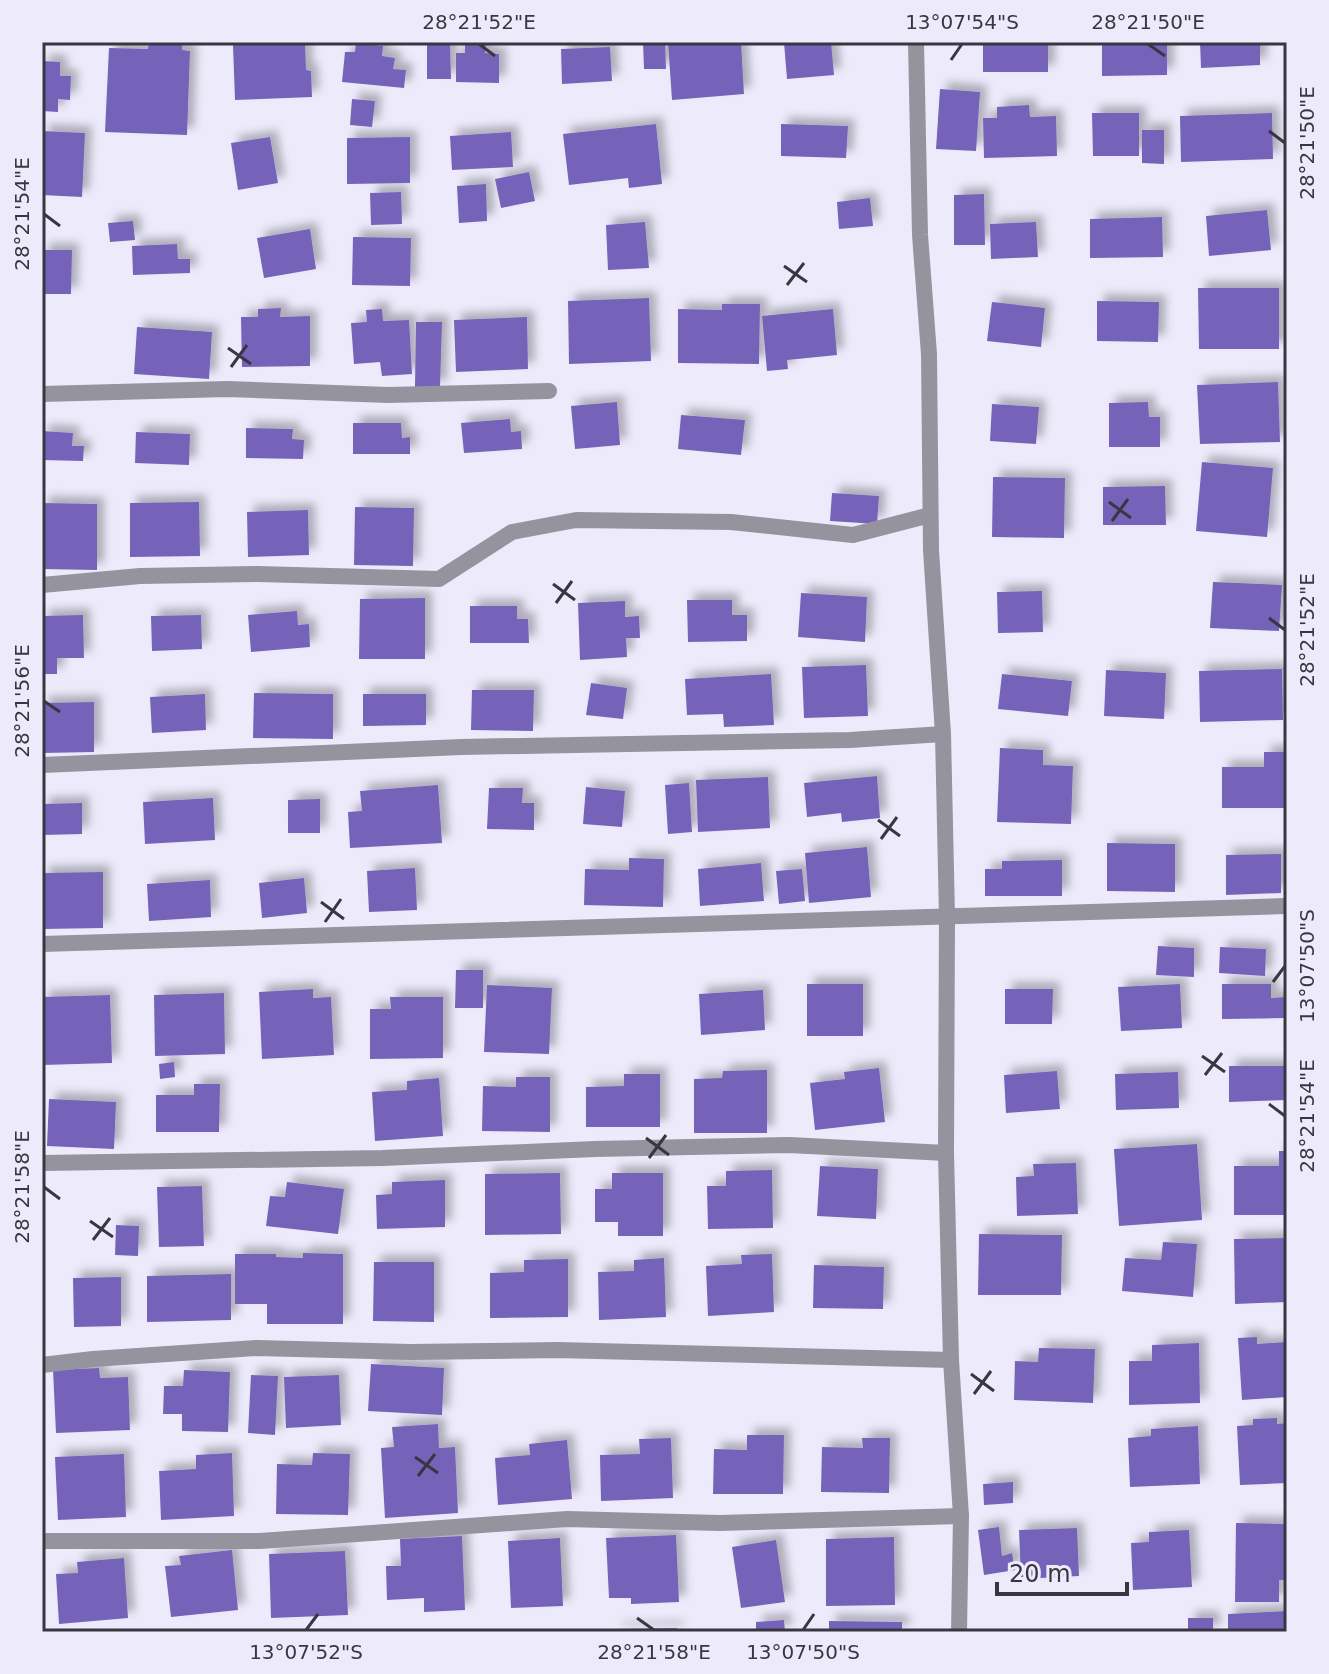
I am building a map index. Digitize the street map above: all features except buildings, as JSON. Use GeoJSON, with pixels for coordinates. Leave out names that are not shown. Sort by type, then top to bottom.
{"type":"FeatureCollection","features":[{"type":"Feature","properties":{"kind":"street"},"geometry":{"type":"LineString","coordinates":[[916,42],[920,235],[929,354],[930,515],[943,734],[947,916],[946,1153],[951,1360],[961,1516],[959,1632]]}},
{"type":"Feature","properties":{"kind":"street"},"geometry":{"type":"LineString","coordinates":[[42,394],[227,389],[388,395],[549,391]]}},
{"type":"Feature","properties":{"kind":"street"},"geometry":{"type":"LineString","coordinates":[[42,585],[140,576],[258,574],[439,579],[512,532],[576,520],[731,522],[853,535],[930,515]]}},
{"type":"Feature","properties":{"kind":"street"},"geometry":{"type":"LineString","coordinates":[[42,765],[419,748],[850,740],[943,734]]}},
{"type":"Feature","properties":{"kind":"street"},"geometry":{"type":"LineString","coordinates":[[42,944],[420,935],[1287,906]]}},
{"type":"Feature","properties":{"kind":"street"},"geometry":{"type":"LineString","coordinates":[[42,1163],[383,1158],[789,1145],[946,1153]]}},
{"type":"Feature","properties":{"kind":"street"},"geometry":{"type":"LineString","coordinates":[[42,1365],[257,1348],[410,1352],[557,1350],[951,1360]]}},
{"type":"Feature","properties":{"kind":"street"},"geometry":{"type":"LineString","coordinates":[[42,1541],[260,1541],[567,1519],[719,1523],[961,1516]]}}]}
